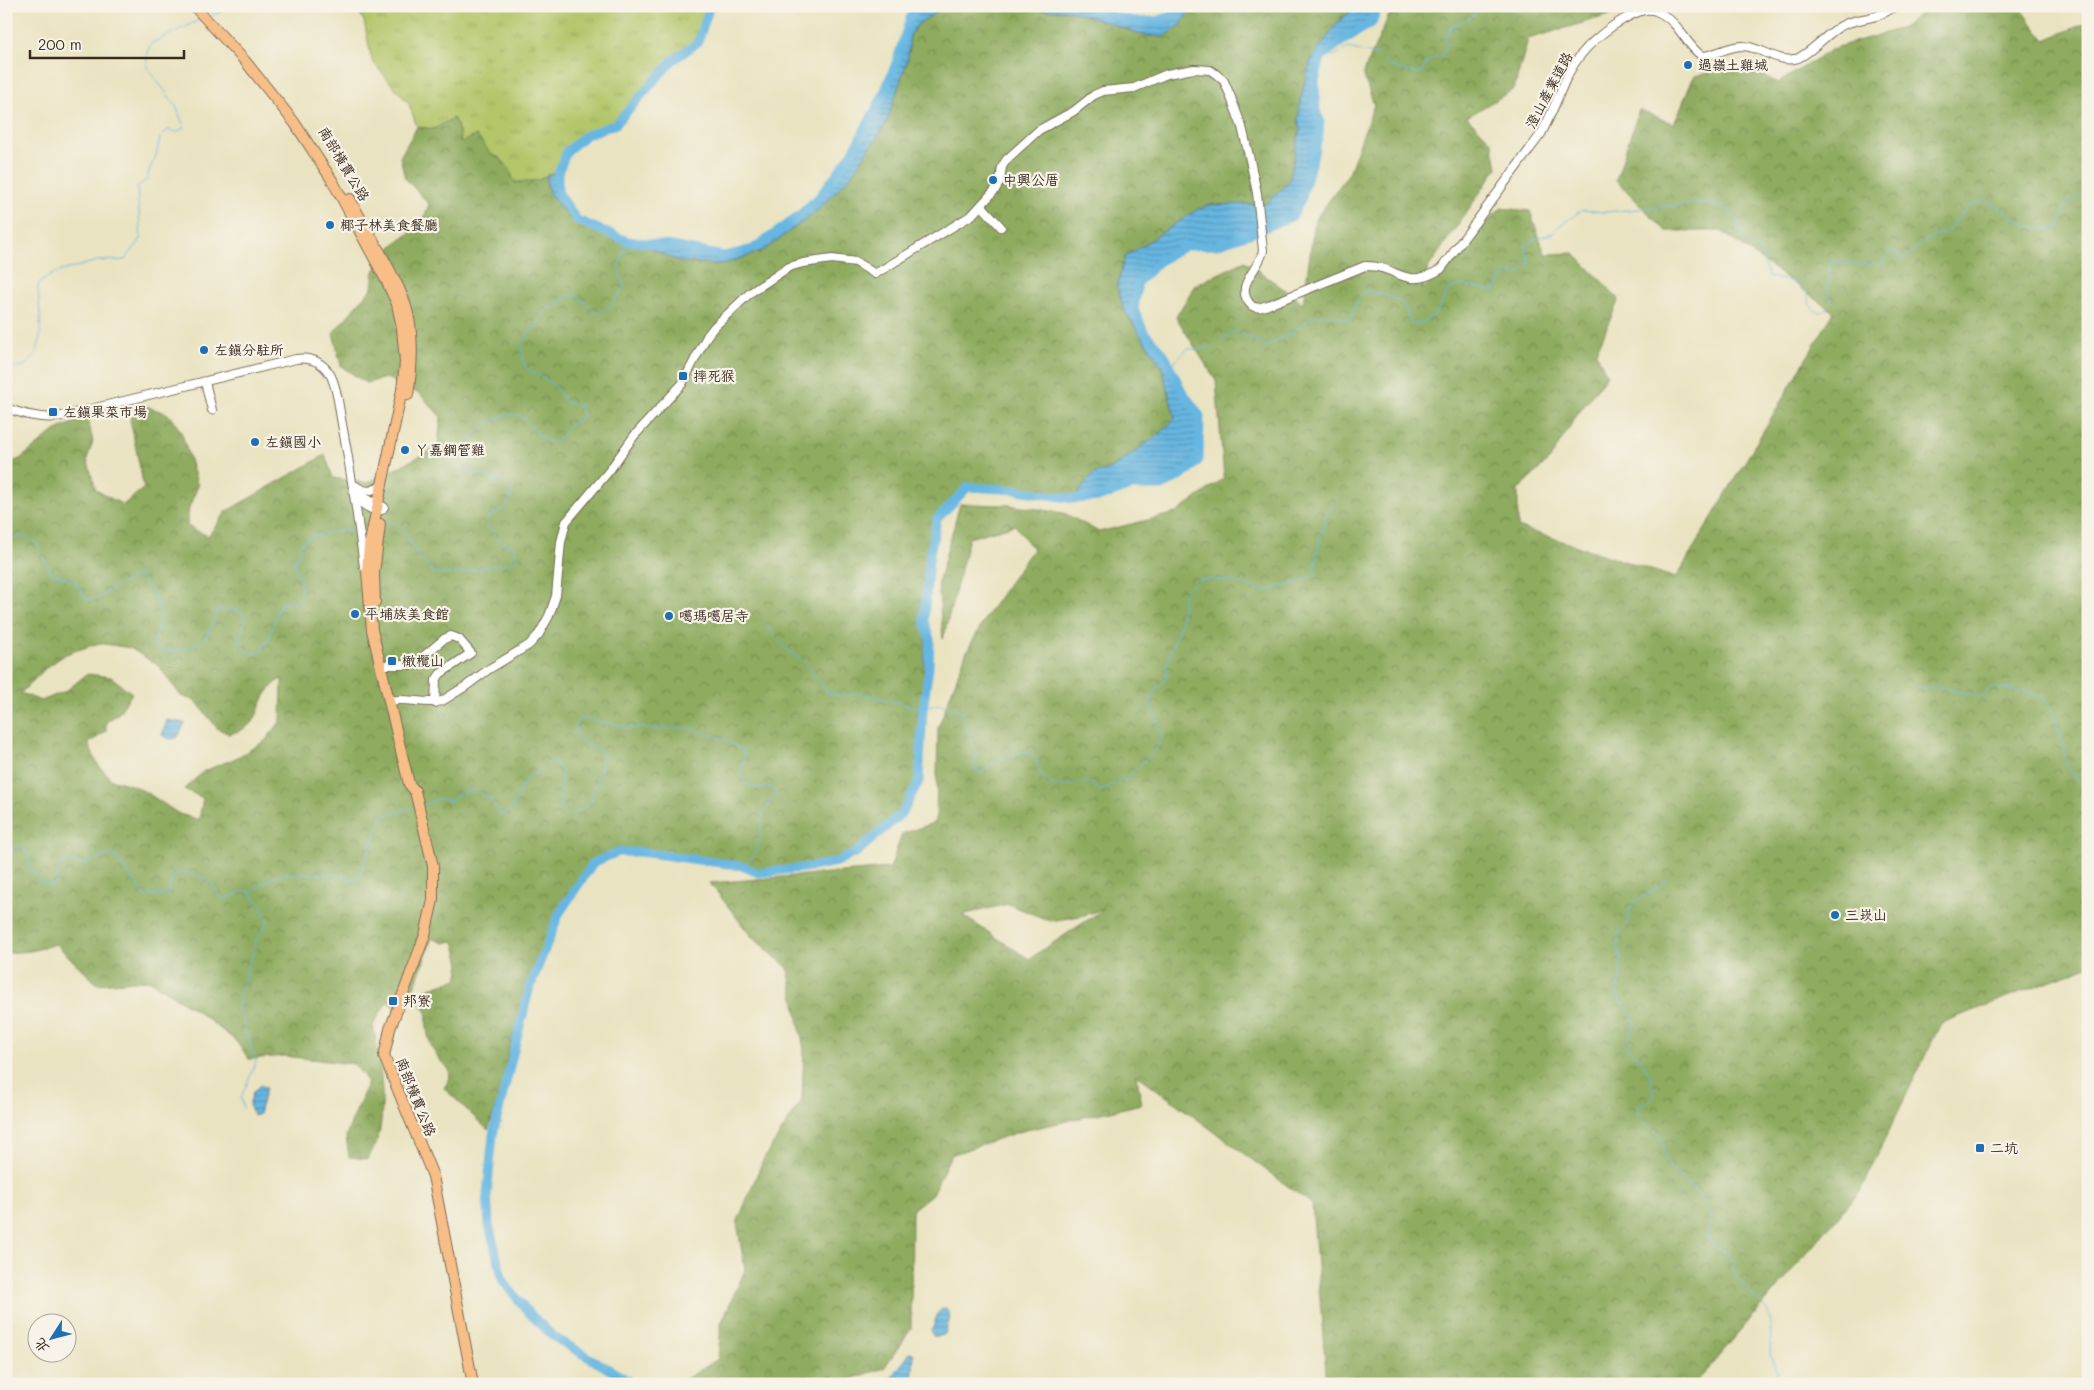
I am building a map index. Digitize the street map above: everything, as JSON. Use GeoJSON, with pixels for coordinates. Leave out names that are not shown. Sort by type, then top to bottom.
{"type":"FeatureCollection","features":[{"type":"Feature","properties":{"kind":"main road"},"geometry":{"type":"LineString","coordinates":[[194,6],[221,30]]}},
{"type":"Feature","properties":{"kind":"main road"},"geometry":{"type":"LineString","coordinates":[[202,6],[221,30]]}},
{"type":"Feature","properties":{"kind":"main road","name":"南部橫貫公路"},"geometry":{"type":"LineString","coordinates":[[221,30],[272,83],[314,140],[346,192],[402,294],[409,320],[410,381],[382,485],[380,508]]}},
{"type":"Feature","properties":{"kind":"main road","name":"南部橫貫公路"},"geometry":{"type":"LineString","coordinates":[[380,508],[399,419]]}},
{"type":"Feature","properties":{"kind":"main road"},"geometry":{"type":"LineString","coordinates":[[380,508],[369,548],[367,586],[372,630],[392,701]]}},
{"type":"Feature","properties":{"kind":"main road"},"geometry":{"type":"LineString","coordinates":[[369,548],[392,701]]}},
{"type":"Feature","properties":{"kind":"main road","name":"南部橫貫公路"},"geometry":{"type":"LineString","coordinates":[[392,701],[415,781],[415,793],[433,866],[433,900],[425,935],[390,1029],[384,1056],[416,1132],[434,1183],[472,1384]]}},
{"type":"Feature","properties":{"kind":"street","name":"澄山產業道路"},"geometry":{"type":"LineString","coordinates":[[982,206],[1000,181],[1002,167],[1006,160],[1038,130],[1074,111],[1094,95],[1103,91],[1134,88],[1167,74],[1194,69],[1210,70],[1224,81],[1242,127],[1257,193],[1263,251],[1262,260],[1245,283],[1244,290],[1248,302],[1252,306],[1256,308],[1272,304],[1365,266],[1374,266],[1404,277],[1415,279],[1425,277],[1441,269],[1541,134],[1554,111],[1565,81],[1577,58],[1603,32],[1645,9],[1654,10],[1674,22],[1696,52],[1702,56],[1741,46],[1750,47],[1781,59],[1792,60],[1801,58],[1826,35],[1843,24],[1877,17],[1894,6]]}},
{"type":"Feature","properties":{"kind":"street"},"geometry":{"type":"LineString","coordinates":[[392,701],[434,703],[450,697],[489,669],[529,646],[539,634],[549,616],[556,596],[560,542],[566,522],[609,471],[634,436],[682,384],[707,336],[740,301],[772,277],[789,267],[803,263],[832,260],[851,261],[856,262],[875,274],[962,222],[982,206],[1001,227]]}},
{"type":"Feature","properties":{"kind":"street"},"geometry":{"type":"LineString","coordinates":[[6,408],[27,416],[52,418],[303,358],[314,360],[320,363],[335,386],[358,520],[369,548]]}},
{"type":"Feature","properties":{"kind":"street"},"geometry":{"type":"LineString","coordinates":[[205,382],[212,410]]}},
{"type":"Feature","properties":{"kind":"street"},"geometry":{"type":"LineString","coordinates":[[352,483],[366,492],[382,485]]}},
{"type":"Feature","properties":{"kind":"street"},"geometry":{"type":"LineString","coordinates":[[352,483],[360,495],[380,508]]}},
{"type":"Feature","properties":{"kind":"street"},"geometry":{"type":"LineString","coordinates":[[354,495],[363,504],[380,508]]}},
{"type":"Feature","properties":{"kind":"street"},"geometry":{"type":"LineString","coordinates":[[387,664],[413,665],[444,639],[452,636],[459,640],[471,653],[440,674],[436,680],[434,703]]}},
{"type":"Feature","properties":{"kind":"green space"},"geometry":{"type":"Polygon","coordinates":[[[356,6],[710,6],[698,42],[672,61],[616,124],[586,135],[567,151],[558,173],[547,175],[539,180],[515,183],[500,160],[487,152],[461,143],[457,125],[434,129],[417,127],[409,104],[372,61],[364,21],[356,6]]]}},
{"type":"Feature","properties":{"kind":"green space"},"geometry":{"type":"Polygon","coordinates":[[[945,6],[1010,6],[1017,9],[1072,11],[1147,36],[1164,37],[1181,25],[1192,6],[1357,6],[1338,22],[1311,60],[1303,88],[1298,120],[1300,129],[1289,182],[1266,204],[1210,205],[1117,286],[1124,310],[1162,367],[1175,418],[1163,431],[1114,467],[1092,475],[1074,499],[1017,490],[968,487],[937,519],[929,559],[919,781],[903,812],[857,852],[836,862],[811,867],[758,873],[742,866],[640,852],[618,852],[593,863],[559,914],[529,990],[509,1048],[503,1085],[488,1130],[444,1088],[450,1078],[449,1069],[438,1057],[431,1044],[427,1028],[427,1012],[416,998],[424,990],[457,979],[460,964],[454,941],[443,943],[432,938],[416,983],[399,1016],[388,1000],[373,1025],[380,1066],[382,1107],[378,1137],[368,1159],[349,1157],[346,1136],[368,1082],[354,1064],[284,1056],[249,1059],[235,1040],[198,1012],[149,980],[97,984],[56,944],[31,951],[6,953],[6,464],[20,459],[56,430],[87,417],[93,442],[87,459],[96,490],[123,505],[144,488],[130,419],[140,404],[168,414],[181,431],[198,486],[189,507],[187,526],[208,536],[227,511],[325,455],[333,478],[367,483],[438,447],[441,417],[420,394],[386,378],[366,383],[341,366],[333,333],[372,288],[374,271],[392,246],[422,224],[429,204],[405,178],[400,157],[417,127],[434,129],[453,118],[457,125],[461,143],[476,135],[492,155],[500,158],[508,167],[515,183],[539,180],[547,175],[550,195],[583,227],[597,230],[631,245],[648,247],[680,262],[727,263],[764,250],[817,211],[850,177],[886,124],[908,58],[910,35],[918,24],[945,6]],[[99,643],[66,654],[47,667],[21,693],[41,701],[66,691],[87,674],[111,677],[132,693],[118,714],[106,722],[106,731],[88,744],[98,765],[112,780],[138,788],[176,812],[199,820],[203,798],[184,789],[204,771],[236,758],[265,741],[281,721],[282,678],[265,696],[253,721],[248,726],[229,734],[217,728],[196,701],[181,696],[158,665],[130,648],[99,643]]]}},
{"type":"Feature","properties":{"kind":"green space"},"geometry":{"type":"Polygon","coordinates":[[[1393,6],[1640,6],[1528,39],[1514,89],[1467,117],[1492,142],[1497,168],[1428,268],[1422,290],[1501,208],[1530,211],[1545,254],[1574,253],[1619,299],[1596,353],[1607,375],[1575,418],[1550,459],[1518,490],[1518,527],[1676,578],[1834,312],[1721,231],[1666,231],[1616,180],[1639,110],[1674,124],[1694,76],[1743,66],[1778,83],[1834,48],[1902,28],[1930,6],[2018,6],[2045,40],[2088,22],[2088,966],[1941,1023],[1860,1191],[1695,1384],[1327,1384],[1312,1204],[1136,1074],[1142,1104],[1018,1132],[951,1155],[932,1194],[912,1210],[911,1329],[884,1368],[836,1384],[678,1384],[718,1359],[721,1324],[745,1270],[737,1223],[763,1160],[802,1100],[804,1049],[788,968],[750,935],[710,883],[890,868],[902,834],[936,822],[938,728],[966,653],[987,615],[1033,549],[1015,525],[969,538],[943,639],[938,583],[960,504],[1009,505],[1064,513],[1099,532],[1176,513],[1224,478],[1216,381],[1176,317],[1195,285],[1245,261],[1303,303],[1315,220],[1349,173],[1374,105],[1363,74],[1393,6]],[[1008,904],[962,915],[1029,959],[1104,909],[1081,916],[1050,921],[1008,904]]]}},
{"type":"Feature","properties":{"kind":"water"},"geometry":{"type":"Polygon","coordinates":[[[914,6],[945,6],[918,24],[910,35],[908,58],[886,124],[850,177],[817,211],[764,250],[727,263],[680,262],[648,247],[631,245],[597,230],[583,227],[567,215],[550,195],[547,175],[558,173],[558,192],[577,220],[627,241],[672,246],[724,256],[753,249],[794,220],[819,197],[851,155],[883,95],[896,63],[914,6]]]}},
{"type":"Feature","properties":{"kind":"water"},"geometry":{"type":"Polygon","coordinates":[[[1010,6],[1090,6],[1113,17],[1147,23],[1168,19],[1187,6],[1192,6],[1181,25],[1164,37],[1147,36],[1072,11],[1017,9],[1010,6]]]}},
{"type":"Feature","properties":{"kind":"water"},"geometry":{"type":"Polygon","coordinates":[[[1357,6],[1378,6],[1372,23],[1321,57],[1315,81],[1316,112],[1320,120],[1319,135],[1302,197],[1293,216],[1216,245],[1185,246],[1160,261],[1138,282],[1134,309],[1144,332],[1164,354],[1182,391],[1200,416],[1199,460],[1188,471],[1162,486],[1132,486],[1100,497],[1074,499],[1092,475],[1114,467],[1163,431],[1175,418],[1162,367],[1124,310],[1117,286],[1125,257],[1198,209],[1210,205],[1266,204],[1289,182],[1300,129],[1298,120],[1303,88],[1311,60],[1338,22],[1357,6]]]}},
{"type":"Feature","properties":{"kind":"water"},"geometry":{"type":"Polygon","coordinates":[[[167,720],[185,723],[178,737],[169,739],[162,735],[167,720]]]}},
{"type":"Feature","properties":{"kind":"water"},"geometry":{"type":"Polygon","coordinates":[[[260,1085],[266,1088],[259,1114],[254,1116],[249,1105],[253,1092],[260,1085]]]}},
{"type":"Feature","properties":{"kind":"water"},"geometry":{"type":"Polygon","coordinates":[[[946,1308],[950,1317],[945,1334],[937,1337],[933,1336],[931,1330],[937,1314],[946,1308]]]}},
{"type":"Feature","properties":{"kind":"water"},"geometry":{"type":"Polygon","coordinates":[[[910,1353],[914,1354],[912,1384],[881,1384],[890,1380],[910,1353]]]}},
{"type":"Feature","properties":{"kind":"waterway"},"geometry":{"type":"LineString","coordinates":[[209,16],[221,12],[227,6]]}},
{"type":"Feature","properties":{"kind":"waterway"},"geometry":{"type":"LineString","coordinates":[[710,6],[698,42],[672,61],[616,124],[586,135],[567,151],[558,173],[558,192],[577,220],[627,241],[672,246],[724,256],[753,249],[794,220],[819,197],[851,155],[883,95],[896,63],[914,6]]}},
{"type":"Feature","properties":{"kind":"waterway"},"geometry":{"type":"LineString","coordinates":[[1090,6],[1127,20],[1139,21],[1163,19],[1187,6]]}},
{"type":"Feature","properties":{"kind":"waterway"},"geometry":{"type":"LineString","coordinates":[[634,1384],[554,1337],[528,1312],[503,1281],[489,1225],[487,1194],[493,1135],[529,990],[559,914],[593,863],[618,852],[640,852],[742,866],[758,873],[811,867],[836,862],[857,852],[903,812],[919,781],[923,709],[929,667],[930,639],[924,620],[929,559],[937,519],[968,487],[1017,490],[1074,499],[1100,497],[1132,486],[1162,486],[1188,471],[1199,460],[1200,416],[1182,391],[1164,354],[1144,332],[1134,309],[1138,282],[1160,261],[1185,246],[1216,245],[1293,216],[1302,197],[1319,135],[1320,120],[1316,112],[1315,81],[1321,57],[1372,23],[1378,6]]}},
{"type":"Feature","properties":{"kind":"waterway"},"geometry":{"type":"LineString","coordinates":[[1327,53],[1333,56],[1348,48],[1377,55],[1390,66],[1417,74],[1422,72],[1430,60],[1443,54],[1447,45],[1445,35],[1451,28],[1475,14],[1476,6]]}},
{"type":"Feature","properties":{"kind":"waterway"},"geometry":{"type":"LineString","coordinates":[[6,368],[25,365],[32,359],[37,350],[40,340],[38,284],[54,273],[97,261],[125,260],[141,239],[137,187],[148,179],[148,173],[156,156],[160,138],[168,130],[178,132],[184,127],[176,106],[147,67],[147,52],[152,43],[201,19]]}},
{"type":"Feature","properties":{"kind":"waterway"},"geometry":{"type":"LineString","coordinates":[[2088,163],[2085,166],[2088,176]]}},
{"type":"Feature","properties":{"kind":"waterway"},"geometry":{"type":"LineString","coordinates":[[1171,365],[1188,348],[1194,350],[1207,348],[1236,331],[1266,347],[1291,333],[1316,315],[1330,315],[1344,319],[1352,316],[1356,303],[1365,290],[1396,299],[1405,306],[1411,325],[1420,323],[1436,313],[1449,289],[1462,285],[1495,291],[1504,274],[1520,273],[1530,264],[1525,247],[1533,240],[1555,232],[1558,227],[1582,210],[1605,212],[1701,203],[1726,208],[1738,221],[1739,232],[1745,241],[1759,250],[1769,277],[1800,285],[1806,291],[1811,306],[1817,312],[1823,312],[1831,303],[1828,290],[1830,261],[1851,264],[1883,264],[1888,252],[1894,251],[1903,260],[1925,241],[1947,231],[1969,206],[1985,200],[2028,225],[2037,228],[2058,228],[2067,205],[2088,191]]}},
{"type":"Feature","properties":{"kind":"waterway"},"geometry":{"type":"LineString","coordinates":[[385,522],[390,521],[404,530],[419,557],[434,573],[456,574],[505,563],[509,565],[517,558],[513,546],[504,544],[485,524],[486,520],[508,505],[512,491],[505,483],[453,466],[456,458],[470,440],[500,417],[510,414],[518,415],[540,436],[554,443],[571,424],[583,416],[580,405],[567,403],[551,383],[527,368],[523,360],[521,343],[549,307],[555,308],[567,296],[577,295],[597,313],[610,306],[624,285],[618,269],[627,241]]}},
{"type":"Feature","properties":{"kind":"waterway"},"geometry":{"type":"LineString","coordinates":[[765,623],[787,650],[805,662],[828,693],[842,696],[858,693],[923,709],[936,704],[946,705],[959,710],[965,720],[971,741],[977,752],[974,768],[978,772],[982,773],[995,761],[1021,752],[1029,753],[1036,760],[1045,779],[1050,783],[1063,785],[1090,782],[1097,789],[1104,791],[1119,780],[1127,779],[1156,748],[1162,737],[1150,702],[1155,691],[1167,678],[1166,666],[1181,621],[1183,597],[1186,590],[1198,580],[1212,579],[1235,581],[1262,591],[1288,586],[1316,574],[1315,566],[1321,534],[1328,512],[1338,503]]}},
{"type":"Feature","properties":{"kind":"waterway"},"geometry":{"type":"LineString","coordinates":[[6,545],[10,540],[24,535],[38,545],[50,572],[75,581],[87,600],[98,598],[140,573],[145,586],[151,589],[159,608],[160,619],[154,646],[168,650],[191,647],[208,633],[217,610],[227,609],[242,612],[246,619],[241,632],[243,647],[252,653],[260,654],[269,638],[280,604],[292,603],[300,599],[301,585],[294,564],[303,542],[312,536],[356,528]]}},
{"type":"Feature","properties":{"kind":"waterway"},"geometry":{"type":"LineString","coordinates":[[1914,687],[1940,687],[1978,697],[1985,694],[1991,687],[2037,694],[2044,698],[2054,714],[2063,745],[2066,764],[2088,794]]}},
{"type":"Feature","properties":{"kind":"waterway"},"geometry":{"type":"LineString","coordinates":[[423,805],[440,798],[450,801],[461,793],[475,790],[490,799],[501,815],[504,816],[513,809],[524,781],[552,761],[562,771],[561,809],[572,815],[591,803],[593,789],[598,782],[604,755],[584,743],[578,736],[575,730],[580,718],[630,728],[643,727],[648,730],[688,727],[722,739],[745,751],[740,775],[743,780],[753,787],[772,788],[777,794],[763,814],[757,850],[749,861],[742,866]]}},
{"type":"Feature","properties":{"kind":"waterway"},"geometry":{"type":"LineString","coordinates":[[6,851],[16,848],[24,849],[29,856],[28,867],[42,883],[50,886],[57,883],[60,867],[66,863],[86,864],[103,856],[110,855],[116,856],[145,896],[168,893],[174,877],[177,874],[186,873],[197,875],[206,880],[226,899],[241,892],[250,892],[273,877],[290,873],[335,874],[353,880],[359,876],[383,815],[415,807]]}},
{"type":"Feature","properties":{"kind":"waterway"},"geometry":{"type":"LineString","coordinates":[[6,872],[6,880]]}},
{"type":"Feature","properties":{"kind":"waterway"},"geometry":{"type":"LineString","coordinates":[[1666,880],[1630,906],[1628,922],[1618,933],[1618,949],[1622,961],[1617,995],[1635,1020],[1629,1038],[1629,1048],[1646,1067],[1650,1076],[1654,1097],[1650,1101],[1638,1106],[1637,1112],[1641,1120],[1662,1140],[1669,1166],[1696,1192],[1710,1211],[1712,1215],[1707,1235],[1708,1242],[1727,1252],[1734,1263],[1734,1274],[1768,1312],[1771,1322],[1770,1354],[1779,1377],[1776,1384]]}},
{"type":"Feature","properties":{"kind":"waterway"},"geometry":{"type":"LineString","coordinates":[[243,1108],[241,1098],[256,1062],[239,1009],[239,997],[257,938],[268,920],[251,892]]}},
{"type":"Feature","properties":{"kind":"waterway"},"geometry":{"type":"LineString","coordinates":[[303,1384],[315,1382],[318,1384]]}},
{"type":"Feature","properties":{"kind":"waterway"},"geometry":{"type":"LineString","coordinates":[[174,1384],[183,1384]]}},
{"type":"Feature","properties":{"kind":"place","name":"過嶺土雞城"},"geometry":{"type":"Point","coordinates":[1688,65]}},
{"type":"Feature","properties":{"kind":"place","name":"中興公厝"},"geometry":{"type":"Point","coordinates":[993,180]}},
{"type":"Feature","properties":{"kind":"place","name":"椰子林美食餐廳"},"geometry":{"type":"Point","coordinates":[330,225]}},
{"type":"Feature","properties":{"kind":"place","name":"左鎮分駐所"},"geometry":{"type":"Point","coordinates":[204,350]}},
{"type":"Feature","properties":{"kind":"place","name":"摔死猴"},"geometry":{"type":"Point","coordinates":[683,376]}},
{"type":"Feature","properties":{"kind":"place","name":"左鎮果菜市場"},"geometry":{"type":"Point","coordinates":[53,412]}},
{"type":"Feature","properties":{"kind":"place","name":"左鎮國小"},"geometry":{"type":"Point","coordinates":[255,442]}},
{"type":"Feature","properties":{"kind":"place","name":"ㄚ嘉鋼管雞"},"geometry":{"type":"Point","coordinates":[405,450]}},
{"type":"Feature","properties":{"kind":"place","name":"平埔族美食館"},"geometry":{"type":"Point","coordinates":[355,614]}},
{"type":"Feature","properties":{"kind":"place","name":"噶瑪噶居寺"},"geometry":{"type":"Point","coordinates":[669,616]}},
{"type":"Feature","properties":{"kind":"place","name":"橄欖山"},"geometry":{"type":"Point","coordinates":[392,661]}},
{"type":"Feature","properties":{"kind":"place","name":"三崁山"},"geometry":{"type":"Point","coordinates":[1835,915]}},
{"type":"Feature","properties":{"kind":"place","name":"邦寮"},"geometry":{"type":"Point","coordinates":[393,1001]}},
{"type":"Feature","properties":{"kind":"place","name":"二坑"},"geometry":{"type":"Point","coordinates":[1980,1148]}}]}
